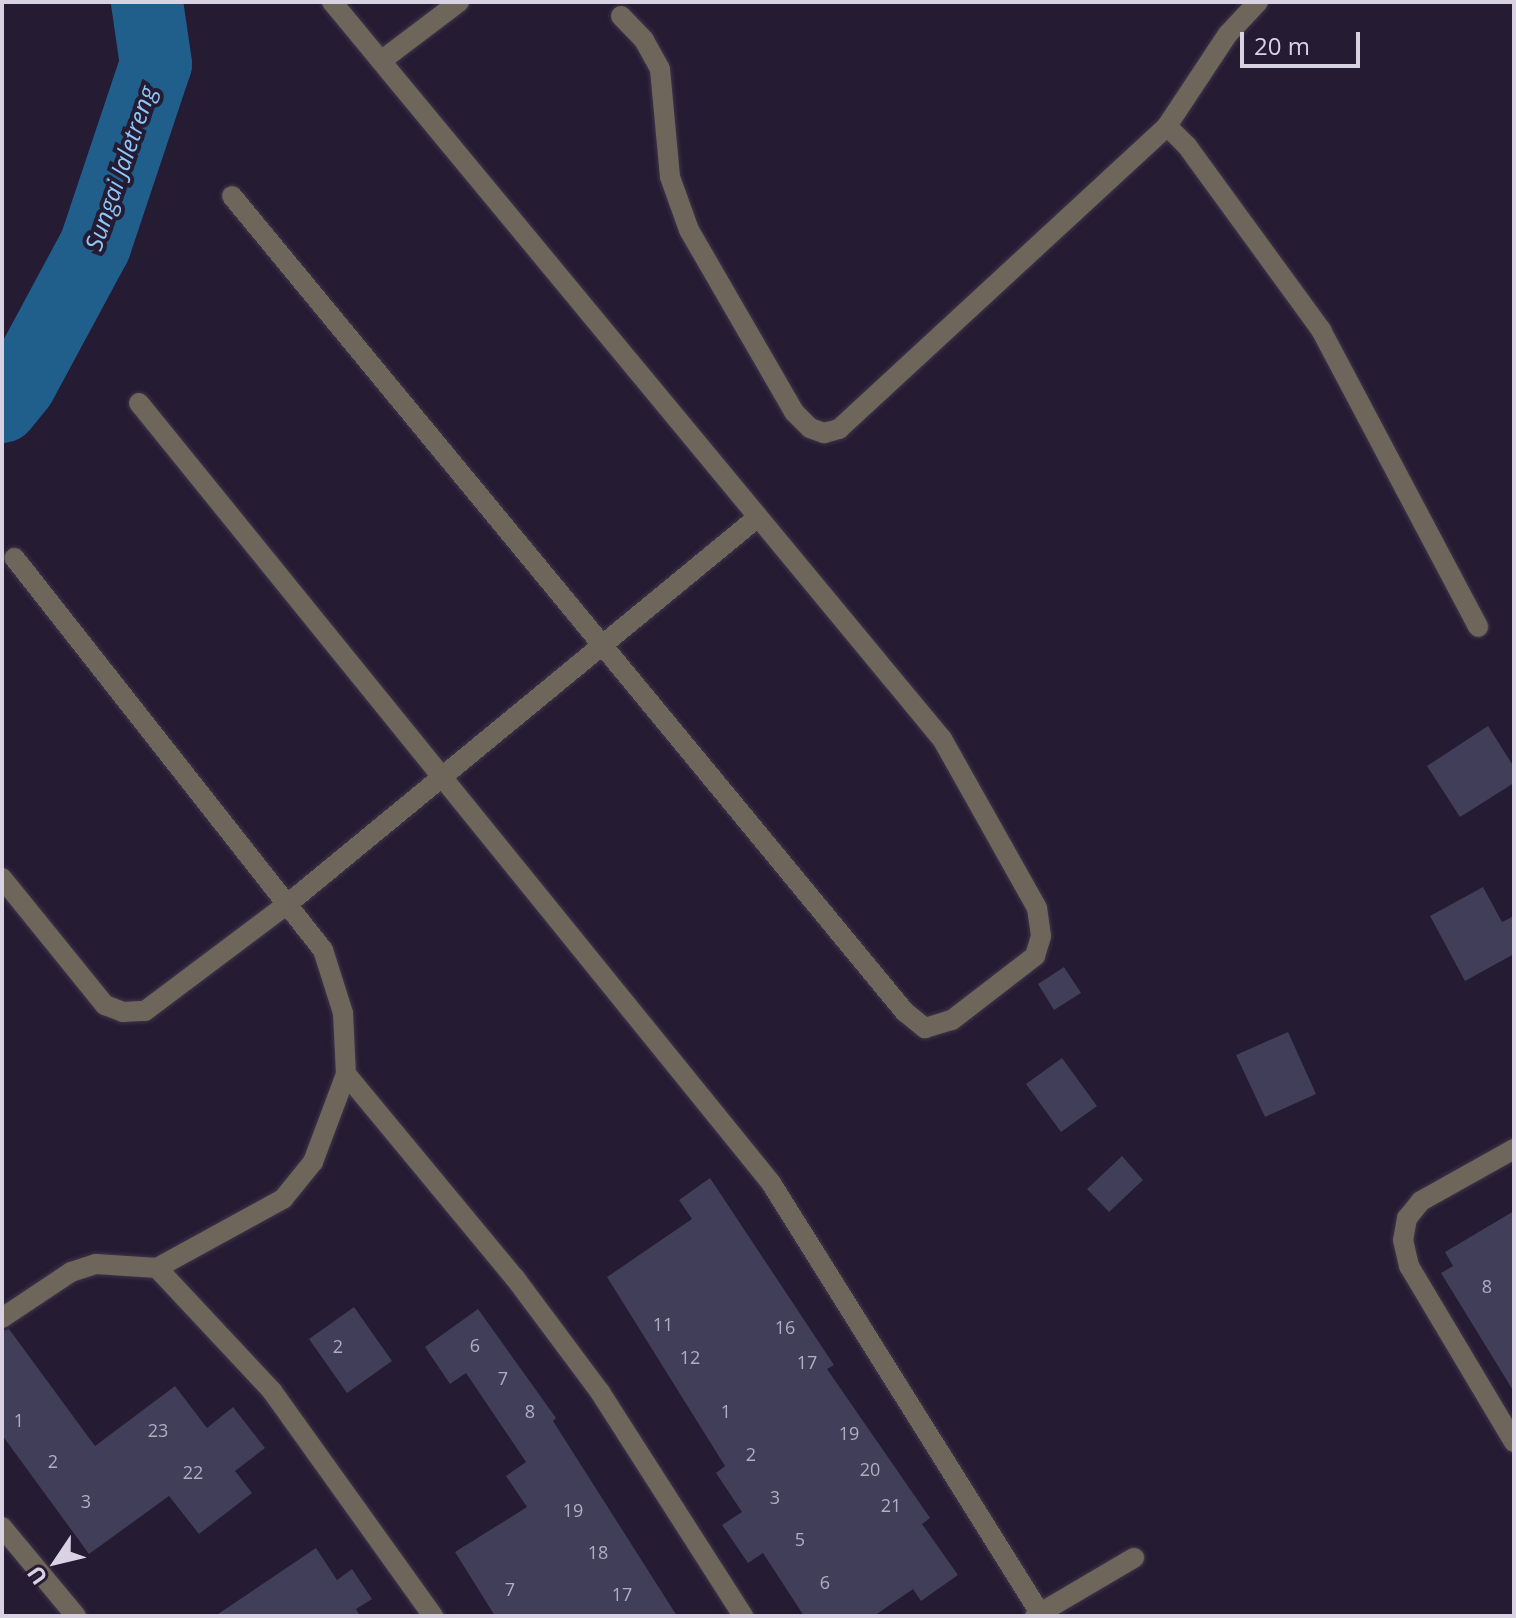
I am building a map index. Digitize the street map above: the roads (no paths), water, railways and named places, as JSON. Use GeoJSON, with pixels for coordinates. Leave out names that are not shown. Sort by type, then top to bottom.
{"type":"FeatureCollection","features":[{"type":"Feature","properties":{"kind":"street"},"geometry":{"type":"LineString","coordinates":[[232,196],[905,1012],[925,1028],[952,1020],[1035,956],[1041,936],[1037,908],[962,768],[332,2]]}},
{"type":"Feature","properties":{"kind":"street"},"geometry":{"type":"LineString","coordinates":[[381,61],[459,2]]}},
{"type":"Feature","properties":{"kind":"street"},"geometry":{"type":"LineString","coordinates":[[621,16],[644,40],[660,69],[670,177],[689,230],[794,412],[810,428],[824,433],[839,429],[1167,126],[1228,34],[1258,2]]}},
{"type":"Feature","properties":{"kind":"street"},"geometry":{"type":"LineString","coordinates":[[1167,126],[1187,146],[1321,330],[1478,627]]}},
{"type":"Feature","properties":{"kind":"street"},"geometry":{"type":"LineString","coordinates":[[139,403],[771,1183],[1038,1614],[1134,1558]]}},
{"type":"Feature","properties":{"kind":"street"},"geometry":{"type":"LineString","coordinates":[[2,878],[105,1005],[123,1012],[145,1011],[166,999],[290,902],[758,517]]}},
{"type":"Feature","properties":{"kind":"street"},"geometry":{"type":"LineString","coordinates":[[2,1318],[71,1272],[96,1264],[157,1268],[283,1199],[313,1162],[346,1074],[336,983],[323,950],[290,902],[15,558]]}},
{"type":"Feature","properties":{"kind":"street"},"geometry":{"type":"LineString","coordinates":[[346,1074],[515,1278],[600,1392],[743,1616]]}},
{"type":"Feature","properties":{"kind":"street"},"geometry":{"type":"LineString","coordinates":[[1514,1149],[1421,1201],[1407,1218],[1403,1240],[1409,1266],[1514,1442]]}},
{"type":"Feature","properties":{"kind":"street"},"geometry":{"type":"LineString","coordinates":[[157,1268],[272,1391],[433,1616]]}},
{"type":"Feature","properties":{"kind":"street"},"geometry":{"type":"LineString","coordinates":[[2,1527],[76,1616]]}},
{"type":"Feature","properties":{"kind":"waterway","name":"Sungai Jaletreng"},"geometry":{"type":"LineString","coordinates":[[2,407],[20,385],[95,246],[156,64],[147,2]]}}]}
